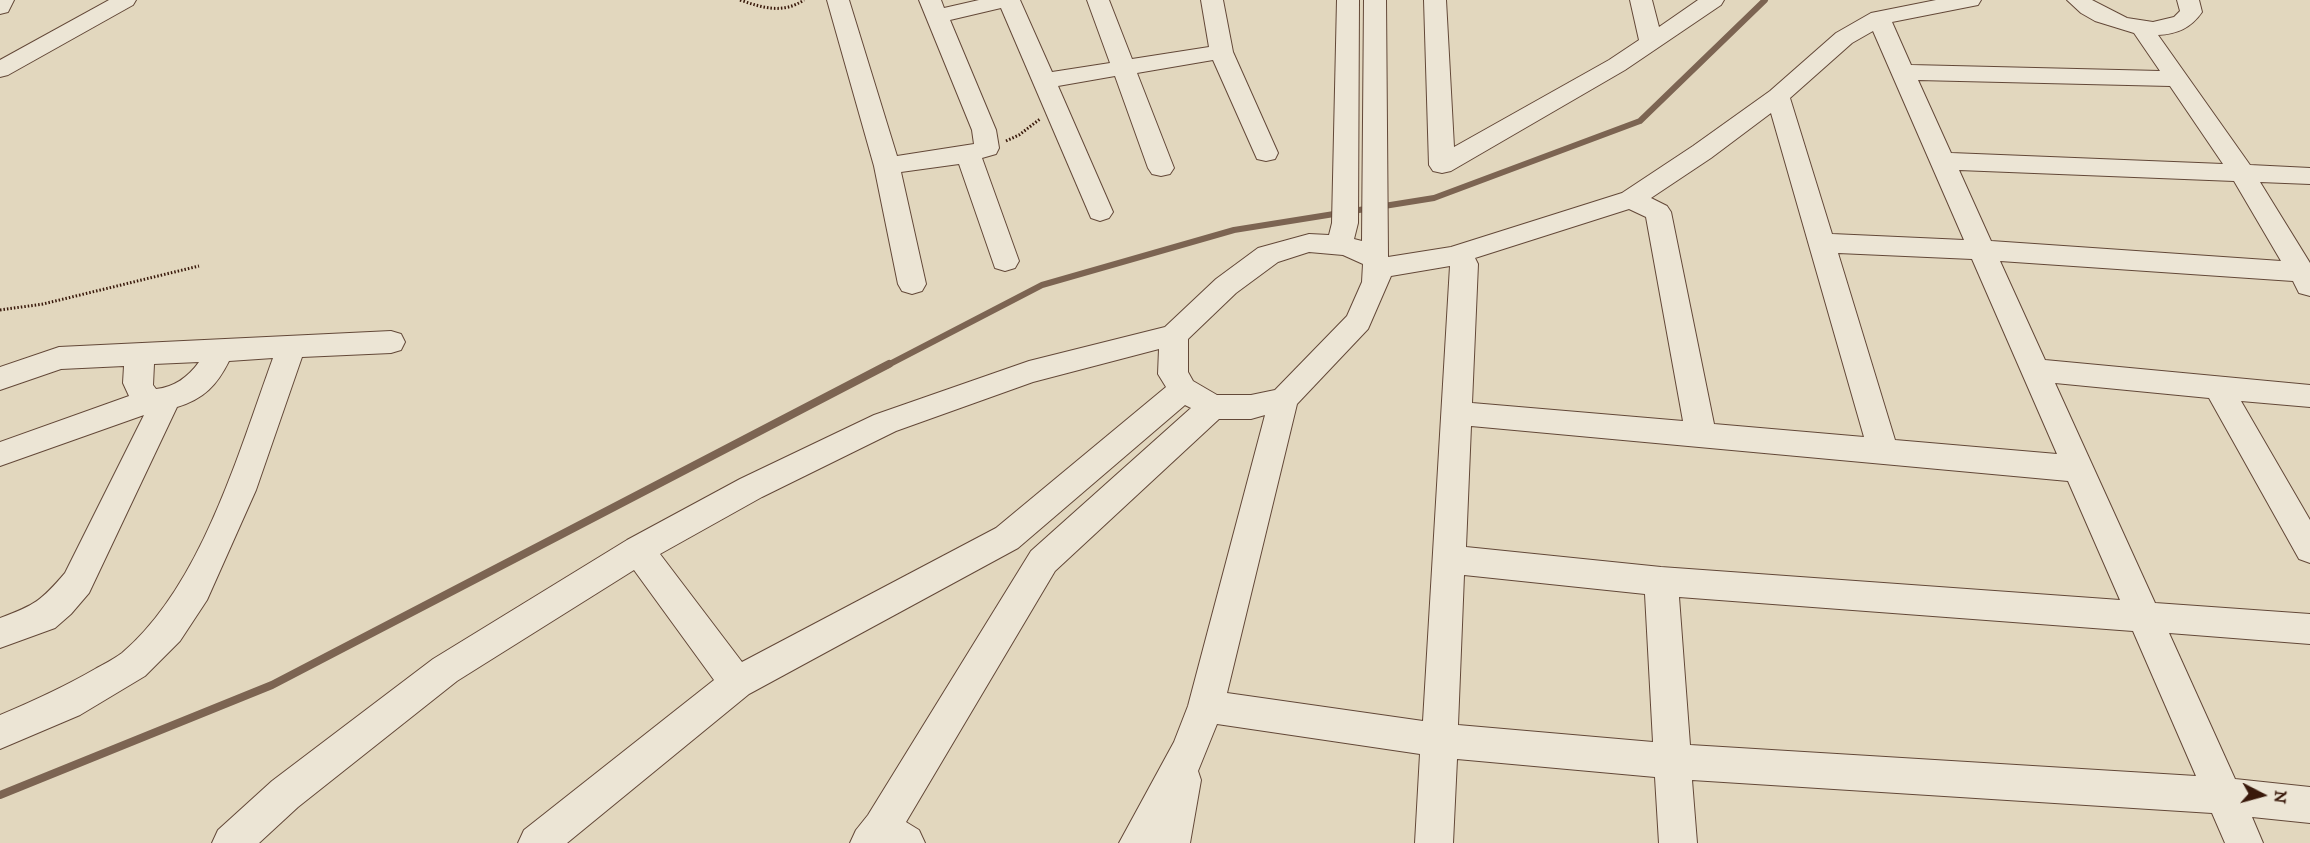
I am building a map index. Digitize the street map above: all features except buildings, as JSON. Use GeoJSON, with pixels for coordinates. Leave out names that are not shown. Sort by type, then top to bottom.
{"type":"FeatureCollection","features":[{"type":"Feature","properties":{"kind":"street"},"geometry":{"type":"LineString","coordinates":[[0,7],[3,0]]}},
{"type":"Feature","properties":{"kind":"street"},"geometry":{"type":"LineString","coordinates":[[0,70],[125,0]]}},
{"type":"Feature","properties":{"kind":"street"},"geometry":{"type":"LineString","coordinates":[[838,0],[887,166],[912,284]]}},
{"type":"Feature","properties":{"kind":"street"},"geometry":{"type":"LineString","coordinates":[[1005,261],[978,151],[984,130],[934,8],[1009,0],[1100,212]]}},
{"type":"Feature","properties":{"kind":"street"},"geometry":{"type":"LineString","coordinates":[[1098,0],[1161,168]]}},
{"type":"Feature","properties":{"kind":"street"},"geometry":{"type":"LineString","coordinates":[[1212,0],[1221,52],[1266,153]]}},
{"type":"Feature","properties":{"kind":"street"},"geometry":{"type":"LineString","coordinates":[[1342,234],[1345,188],[1348,0]]}},
{"type":"Feature","properties":{"kind":"street"},"geometry":{"type":"LineString","coordinates":[[1174,335],[1173,374],[1183,389],[1212,407],[1251,407],[1284,399],[1302,383],[1358,322],[1376,282],[1375,0]]}},
{"type":"Feature","properties":{"kind":"street"},"geometry":{"type":"LineString","coordinates":[[1435,0],[1442,165],[1617,65],[1713,0]]}},
{"type":"Feature","properties":{"kind":"street"},"geometry":{"type":"LineString","coordinates":[[1641,0],[1651,42]]}},
{"type":"Feature","properties":{"kind":"street"},"geometry":{"type":"LineString","coordinates":[[1342,234],[1376,264],[1452,256],[1631,199],[1702,152],[1778,96],[1844,38],[1879,18],[1970,0]]}},
{"type":"Feature","properties":{"kind":"street"},"geometry":{"type":"LineString","coordinates":[[2078,0],[2100,15],[2141,27],[2168,27],[2187,20],[2191,12],[2188,0]]}},
{"type":"Feature","properties":{"kind":"street"},"geometry":{"type":"LineString","coordinates":[[1879,18],[2244,843]]}},
{"type":"Feature","properties":{"kind":"street"},"geometry":{"type":"LineString","coordinates":[[2141,27],[2242,173],[2307,278]]}},
{"type":"Feature","properties":{"kind":"street"},"geometry":{"type":"LineString","coordinates":[[1044,81],[1221,52]]}},
{"type":"Feature","properties":{"kind":"street"},"geometry":{"type":"LineString","coordinates":[[1904,72],[2177,79]]}},
{"type":"Feature","properties":{"kind":"street"},"geometry":{"type":"LineString","coordinates":[[1778,96],[1882,451]]}},
{"type":"Feature","properties":{"kind":"street"},"geometry":{"type":"LineString","coordinates":[[887,166],[978,151]]}},
{"type":"Feature","properties":{"kind":"street"},"geometry":{"type":"LineString","coordinates":[[1944,161],[2310,176]]}},
{"type":"Feature","properties":{"kind":"street"},"geometry":{"type":"LineString","coordinates":[[1631,199],[1658,212],[1701,435]]}},
{"type":"Feature","properties":{"kind":"street"},"geometry":{"type":"LineString","coordinates":[[231,843],[285,794],[445,669],[639,550],[751,488],[885,423],[1029,372],[1174,335],[1226,286],[1268,255],[1342,234]]}},
{"type":"Feature","properties":{"kind":"street"},"geometry":{"type":"LineString","coordinates":[[1821,243],[1983,250],[2307,278]]}},
{"type":"Feature","properties":{"kind":"street"},"geometry":{"type":"LineString","coordinates":[[1434,843],[1464,264],[1463,260],[1452,256]]}},
{"type":"Feature","properties":{"kind":"street"},"geometry":{"type":"LineString","coordinates":[[0,379],[59,358],[391,342]]}},
{"type":"Feature","properties":{"kind":"street"},"geometry":{"type":"LineString","coordinates":[[0,732],[68,703],[133,665],[168,630],[195,590],[235,500],[292,346]]}},
{"type":"Feature","properties":{"kind":"street"},"geometry":{"type":"LineString","coordinates":[[0,454],[199,385],[212,370],[220,349]]}},
{"type":"Feature","properties":{"kind":"street"},"geometry":{"type":"LineString","coordinates":[[143,353],[135,378],[140,392],[157,400]]}},
{"type":"Feature","properties":{"kind":"street"},"geometry":{"type":"LineString","coordinates":[[2036,370],[2310,396]]}},
{"type":"Feature","properties":{"kind":"street"},"geometry":{"type":"LineString","coordinates":[[2218,387],[2310,549]]}},
{"type":"Feature","properties":{"kind":"street"},"geometry":{"type":"LineString","coordinates":[[537,843],[737,682],[1007,538],[1183,389]]}},
{"type":"Feature","properties":{"kind":"street"},"geometry":{"type":"LineString","coordinates":[[1138,843],[1189,751],[1206,706],[1284,399]]}},
{"type":"Feature","properties":{"kind":"street"},"geometry":{"type":"LineString","coordinates":[[0,633],[43,616],[59,603],[77,583],[157,400]]}},
{"type":"Feature","properties":{"kind":"street"},"geometry":{"type":"LineString","coordinates":[[886,838],[1043,561],[1212,407]]}},
{"type":"Feature","properties":{"kind":"street"},"geometry":{"type":"LineString","coordinates":[[1456,413],[2079,469]]}},
{"type":"Feature","properties":{"kind":"street"},"geometry":{"type":"LineString","coordinates":[[1007,538],[1043,561]]}},
{"type":"Feature","properties":{"kind":"street"},"geometry":{"type":"LineString","coordinates":[[639,550],[737,682]]}},
{"type":"Feature","properties":{"kind":"street"},"geometry":{"type":"LineString","coordinates":[[1448,559],[1661,580],[2310,628]]}},
{"type":"Feature","properties":{"kind":"street"},"geometry":{"type":"LineString","coordinates":[[1661,580],[1678,843]]}},
{"type":"Feature","properties":{"kind":"street"},"geometry":{"type":"LineString","coordinates":[[1206,706],[1438,740],[1673,761],[2223,796],[2310,805]]}},
{"type":"Feature","properties":{"kind":"street"},"geometry":{"type":"LineString","coordinates":[[1171,843],[1189,751]]}},
{"type":"Feature","properties":{"kind":"path"},"geometry":{"type":"LineString","coordinates":[[740,0],[773,10],[789,9],[804,0]]}},
{"type":"Feature","properties":{"kind":"path"},"geometry":{"type":"LineString","coordinates":[[978,151],[1019,135],[1055,108]]}},
{"type":"Feature","properties":{"kind":"path"},"geometry":{"type":"LineString","coordinates":[[0,310],[43,304],[199,266]]}},
{"type":"Feature","properties":{"kind":"waterway"},"geometry":{"type":"LineString","coordinates":[[886,366],[1042,285],[1234,230],[1434,198],[1640,121],[1765,0]]}},
{"type":"Feature","properties":{"kind":"waterway"},"geometry":{"type":"LineString","coordinates":[[0,795],[272,685],[889,364]]}}]}
